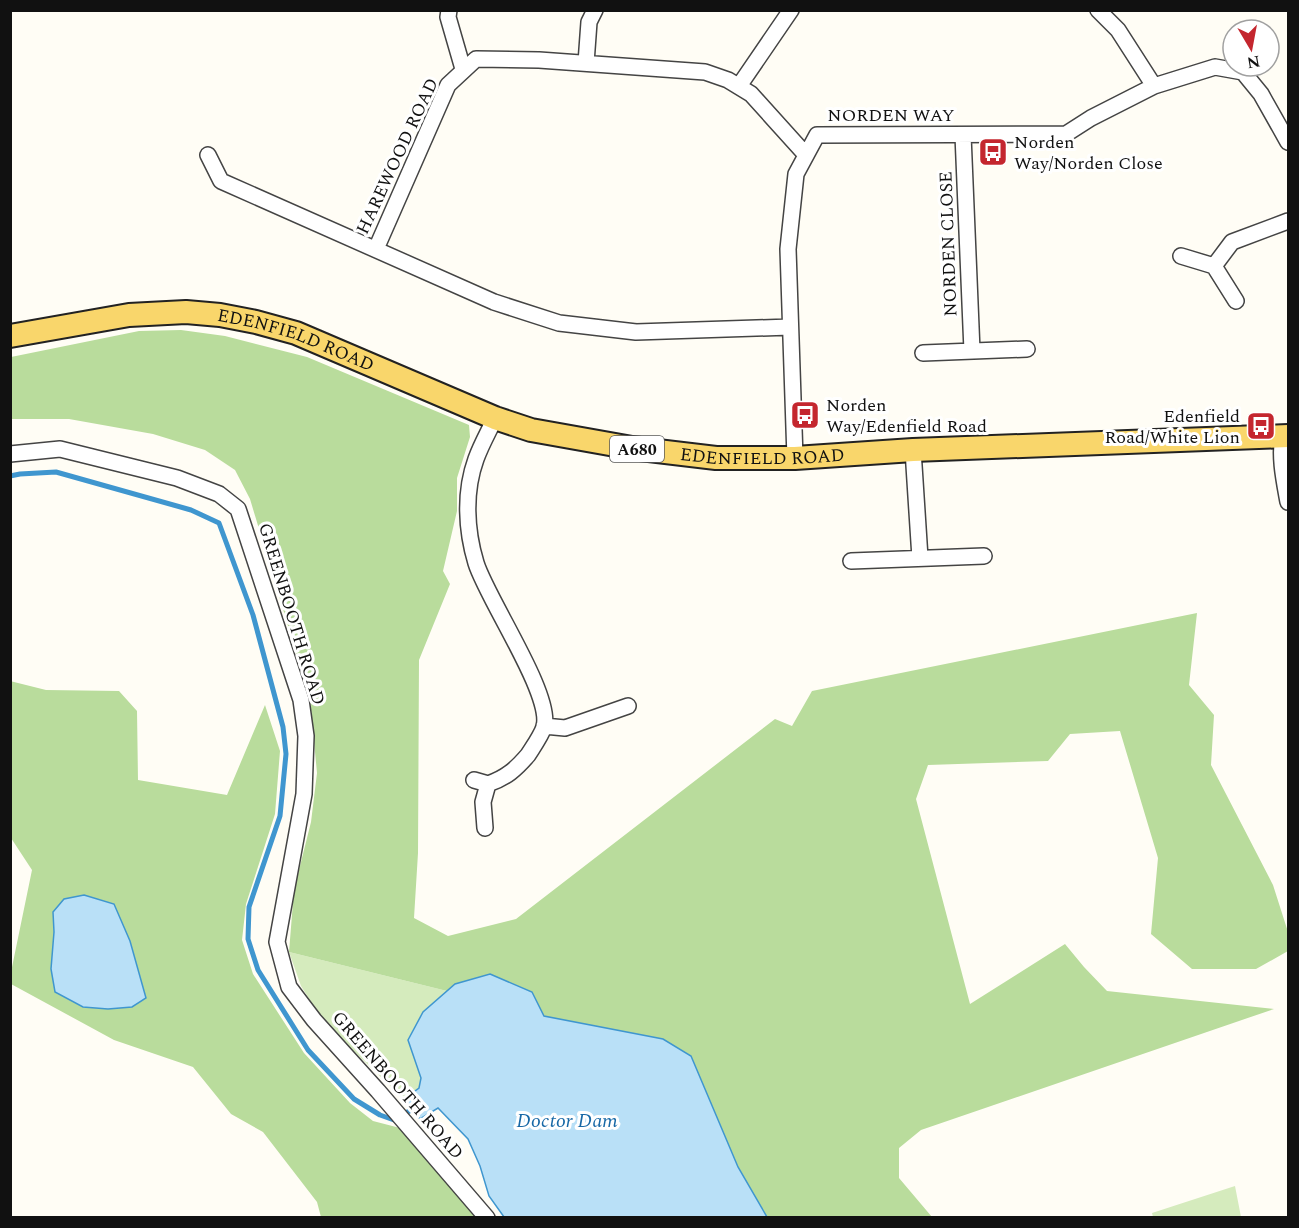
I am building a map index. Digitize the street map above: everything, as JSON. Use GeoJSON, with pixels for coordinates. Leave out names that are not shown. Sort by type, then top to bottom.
{"type":"FeatureCollection","features":[{"type":"Feature","properties":{"kind":"main road","name":"EDENFIELD ROAD"},"geometry":{"type":"LineString","coordinates":[[10,336],[129,315],[186,312],[220,315],[296,333],[495,418],[557,436],[716,458],[795,458],[913,450],[1286,435]]}},
{"type":"Feature","properties":{"kind":"street"},"geometry":{"type":"LineString","coordinates":[[449,10],[448,17],[463,69]]}},
{"type":"Feature","properties":{"kind":"street"},"geometry":{"type":"LineString","coordinates":[[586,63],[589,22],[595,10]]}},
{"type":"Feature","properties":{"kind":"street"},"geometry":{"type":"LineString","coordinates":[[739,86],[791,10]]}},
{"type":"Feature","properties":{"kind":"street"},"geometry":{"type":"LineString","coordinates":[[1098,10],[1118,30],[1154,86]]}},
{"type":"Feature","properties":{"kind":"street","name":"HAREWOOD ROAD"},"geometry":{"type":"LineString","coordinates":[[790,327],[636,332],[559,323],[495,302],[376,249],[448,85],[476,58],[705,72],[728,80],[751,94],[806,155]]}},
{"type":"Feature","properties":{"kind":"street","name":"NORDEN WAY"},"geometry":{"type":"LineString","coordinates":[[795,458],[788,249],[796,174],[817,135],[1066,134],[1090,118],[1154,86],[1215,67],[1221,67]]}},
{"type":"Feature","properties":{"kind":"street"},"geometry":{"type":"LineString","coordinates":[[1251,78],[1288,142]]}},
{"type":"Feature","properties":{"kind":"street","name":"NORDEN CLOSE"},"geometry":{"type":"LineString","coordinates":[[963,135],[972,351]]}},
{"type":"Feature","properties":{"kind":"street"},"geometry":{"type":"LineString","coordinates":[[208,155],[221,180],[376,249]]}},
{"type":"Feature","properties":{"kind":"street"},"geometry":{"type":"LineString","coordinates":[[1214,266],[1232,242],[1288,221]]}},
{"type":"Feature","properties":{"kind":"street"},"geometry":{"type":"LineString","coordinates":[[1181,256],[1214,266],[1236,301]]}},
{"type":"Feature","properties":{"kind":"street"},"geometry":{"type":"LineString","coordinates":[[923,353],[1027,349]]}},
{"type":"Feature","properties":{"kind":"street"},"geometry":{"type":"LineString","coordinates":[[485,828],[481,782],[501,780],[515,771],[532,750],[544,726],[538,692],[476,564],[470,533],[469,486],[476,460],[495,418]]}},
{"type":"Feature","properties":{"kind":"street"},"geometry":{"type":"LineString","coordinates":[[1286,435],[1281,447],[1288,502]]}},
{"type":"Feature","properties":{"kind":"street","name":"GREENBOOTH ROAD"},"geometry":{"type":"LineString","coordinates":[[10,454],[60,448],[177,478],[219,494],[238,509],[301,700],[306,736],[304,795],[277,942],[289,987],[314,1020],[487,1218]]}},
{"type":"Feature","properties":{"kind":"street"},"geometry":{"type":"LineString","coordinates":[[913,450],[920,558]]}},
{"type":"Feature","properties":{"kind":"street"},"geometry":{"type":"LineString","coordinates":[[851,561],[984,556]]}},
{"type":"Feature","properties":{"kind":"street"},"geometry":{"type":"LineString","coordinates":[[544,726],[565,728],[628,706]]}},
{"type":"Feature","properties":{"kind":"green space"},"geometry":{"type":"Polygon","coordinates":[[[181,330],[225,336],[307,357],[469,425],[470,437],[457,478],[457,511],[443,571],[450,584],[419,660],[418,853],[414,918],[448,936],[516,919],[775,719],[792,726],[812,691],[1197,613],[1189,685],[1214,715],[1211,765],[1273,885],[1288,932],[1288,951],[1256,969],[1192,969],[1151,934],[1158,858],[1120,731],[1070,734],[1048,761],[928,765],[916,799],[970,1004],[1065,944],[1107,991],[1274,1009],[921,1130],[899,1148],[899,1178],[932,1217],[767,1217],[663,1039],[544,1016],[532,992],[455,984],[447,991],[289,952],[294,890],[311,822],[317,773],[310,699],[250,499],[235,470],[205,450],[153,434],[69,419],[11,419],[11,357],[139,331],[181,330]]]}},
{"type":"Feature","properties":{"kind":"green space"},"geometry":{"type":"Polygon","coordinates":[[[10,681],[46,690],[119,691],[137,711],[138,780],[227,795],[265,705],[280,751],[275,814],[246,904],[242,940],[253,974],[304,1053],[350,1103],[373,1121],[400,1128],[481,1217],[321,1217],[317,1202],[263,1132],[231,1114],[193,1067],[114,1040],[11,984],[11,972],[32,870],[11,838],[10,681]],[[53,912],[54,932],[83,1007],[108,1009],[132,1007],[146,998],[130,941],[53,912]]]}},
{"type":"Feature","properties":{"kind":"green space"},"geometry":{"type":"Polygon","coordinates":[[[289,952],[447,991],[423,1012],[408,1039],[421,1078],[419,1088],[404,1099],[325,1024],[301,986],[289,952]]]}},
{"type":"Feature","properties":{"kind":"green space"},"geometry":{"type":"Polygon","coordinates":[[[1235,1186],[1241,1217],[1153,1217],[1152,1213],[1235,1186]]]}},
{"type":"Feature","properties":{"kind":"water"},"geometry":{"type":"Polygon","coordinates":[[[84,895],[114,904],[130,941],[146,998],[132,1007],[108,1009],[83,1007],[55,992],[51,969],[53,912],[64,899],[84,895]]]}},
{"type":"Feature","properties":{"kind":"water","name":"Doctor Dam"},"geometry":{"type":"Polygon","coordinates":[[[490,974],[532,992],[544,1016],[663,1039],[691,1056],[738,1167],[767,1217],[504,1217],[489,1196],[480,1166],[468,1139],[438,1108],[420,1119],[404,1099],[419,1088],[421,1078],[408,1040],[423,1012],[455,984],[490,974]]]}},
{"type":"Feature","properties":{"kind":"waterway"},"geometry":{"type":"LineString","coordinates":[[10,476],[56,472],[191,510],[219,523],[253,615],[283,727],[286,754],[280,816],[249,907],[248,939],[258,970],[308,1050],[354,1099],[380,1115],[394,1120],[416,1107]]}},
{"type":"Feature","properties":{"kind":"place","name":"Norden Way/Norden Close"},"geometry":{"type":"Point","coordinates":[993,152]}},
{"type":"Feature","properties":{"kind":"place","name":"Norden Way/Edenfield Road"},"geometry":{"type":"Point","coordinates":[805,415]}},
{"type":"Feature","properties":{"kind":"place","name":"Edenfield Road/White Lion"},"geometry":{"type":"Point","coordinates":[1261,426]}}]}
